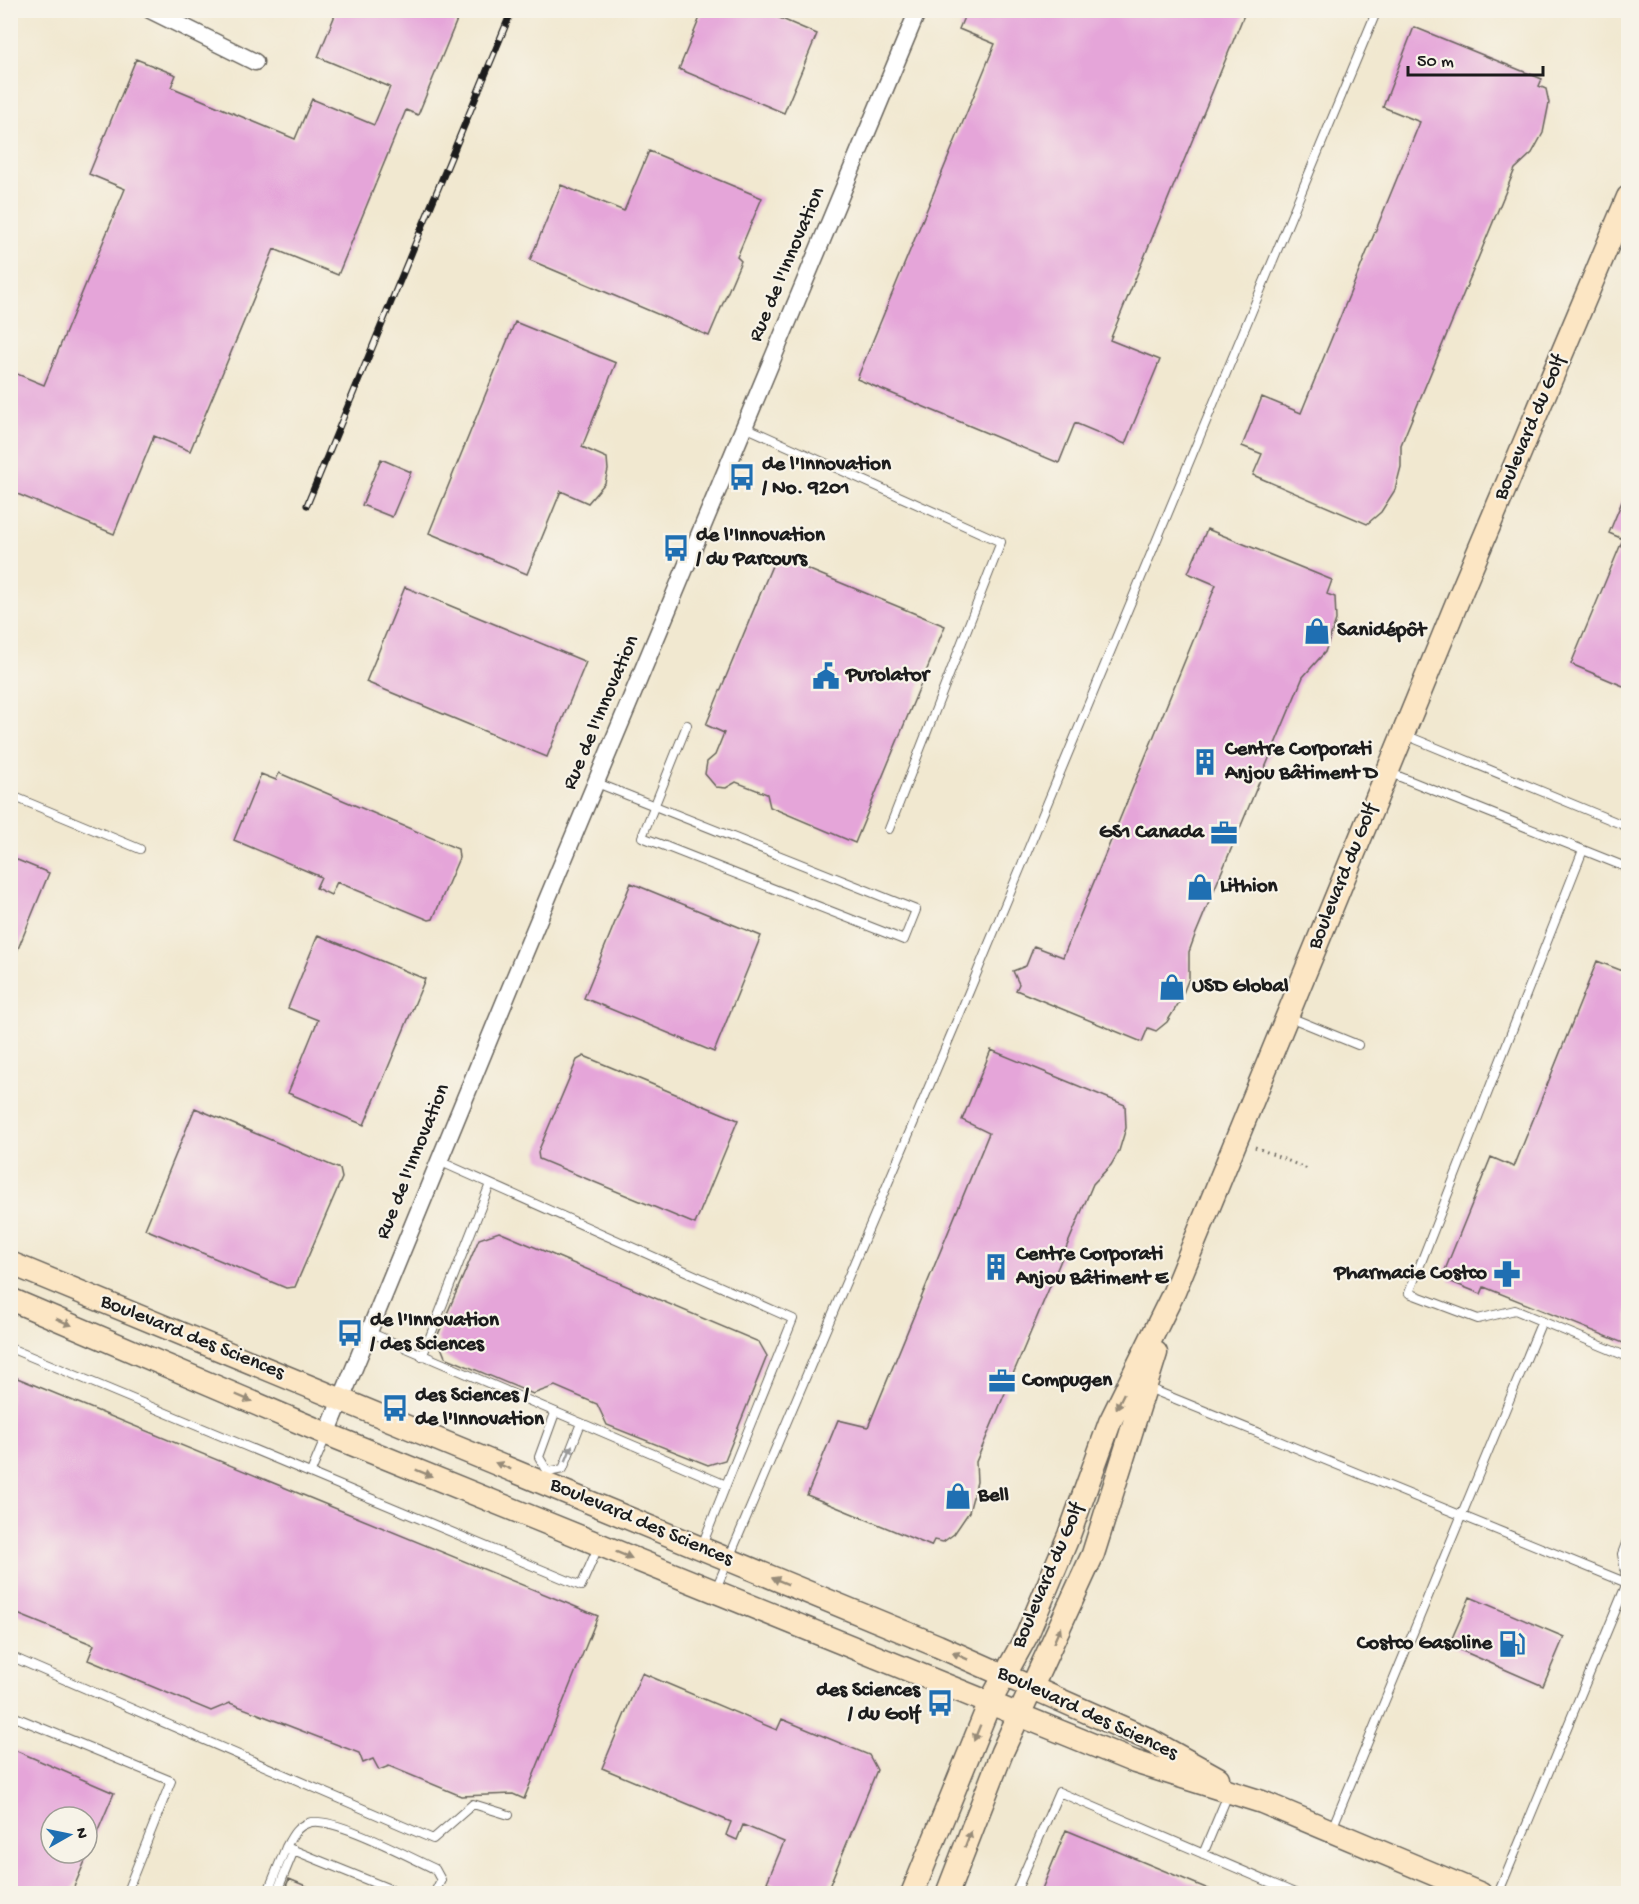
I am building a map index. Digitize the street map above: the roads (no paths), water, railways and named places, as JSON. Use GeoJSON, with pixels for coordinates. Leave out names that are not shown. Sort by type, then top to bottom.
{"type":"FeatureCollection","features":[{"type":"Feature","properties":{"kind":"street"},"geometry":{"type":"LineString","coordinates":[[150,10],[255,62]]}},
{"type":"Feature","properties":{"kind":"street","name":"Rue de l'Innovation"},"geometry":{"type":"LineString","coordinates":[[327,1434],[918,10]]}},
{"type":"Feature","properties":{"kind":"street","name":"Boulevard du Golf"},"geometry":{"type":"LineString","coordinates":[[912,1893],[990,1702],[1027,1635],[1069,1534],[1110,1422],[1174,1292],[1387,772],[1629,197]]}},
{"type":"Feature","properties":{"kind":"street","name":"Boulevard des Sciences"},"geometry":{"type":"LineString","coordinates":[[10,1263],[341,1399],[545,1477],[728,1560],[1005,1676],[1146,1738],[1262,1802],[1481,1893]]}},
{"type":"Feature","properties":{"kind":"street","name":"Boulevard du Golf"},"geometry":{"type":"LineString","coordinates":[[947,1893],[1020,1714],[1093,1554],[1174,1292]]}},
{"type":"Feature","properties":{"kind":"street","name":"Boulevard des Sciences"},"geometry":{"type":"LineString","coordinates":[[10,1299],[327,1434],[1135,1762],[1262,1802]]}},
{"type":"Feature","properties":{"kind":"lane"},"geometry":{"type":"LineString","coordinates":[[714,1592],[962,1011],[1377,10]]}},
{"type":"Feature","properties":{"kind":"lane"},"geometry":{"type":"LineString","coordinates":[[745,428],[1001,542],[889,829]]}},
{"type":"Feature","properties":{"kind":"lane"},"geometry":{"type":"LineString","coordinates":[[597,783],[655,806],[916,910],[904,940],[642,837],[655,806],[687,726]]}},
{"type":"Feature","properties":{"kind":"lane"},"geometry":{"type":"LineString","coordinates":[[1403,734],[1629,827]]}},
{"type":"Feature","properties":{"kind":"lane"},"geometry":{"type":"LineString","coordinates":[[1387,772],[1629,868]]}},
{"type":"Feature","properties":{"kind":"lane"},"geometry":{"type":"LineString","coordinates":[[10,795],[140,849]]}},
{"type":"Feature","properties":{"kind":"lane"},"geometry":{"type":"LineString","coordinates":[[1583,850],[1409,1293],[1478,1319],[1515,1310],[1629,1357]]}},
{"type":"Feature","properties":{"kind":"lane"},"geometry":{"type":"LineString","coordinates":[[1287,1016],[1358,1045]]}},
{"type":"Feature","properties":{"kind":"lane"},"geometry":{"type":"LineString","coordinates":[[439,1161],[793,1319],[701,1548]]}},
{"type":"Feature","properties":{"kind":"lane"},"geometry":{"type":"LineString","coordinates":[[422,1357],[490,1184]]}},
{"type":"Feature","properties":{"kind":"lane"},"geometry":{"type":"LineString","coordinates":[[1330,1832],[1542,1321]]}},
{"type":"Feature","properties":{"kind":"lane"},"geometry":{"type":"LineString","coordinates":[[369,1332],[422,1357],[726,1485]]}},
{"type":"Feature","properties":{"kind":"lane"},"geometry":{"type":"LineString","coordinates":[[10,1348],[581,1586],[599,1545]]}},
{"type":"Feature","properties":{"kind":"lane"},"geometry":{"type":"LineString","coordinates":[[1145,1387],[1627,1583]]}},
{"type":"Feature","properties":{"kind":"lane"},"geometry":{"type":"LineString","coordinates":[[555,1413],[539,1457],[545,1477],[563,1468],[581,1423]]}},
{"type":"Feature","properties":{"kind":"lane"},"geometry":{"type":"LineString","coordinates":[[310,1473],[327,1434]]}},
{"type":"Feature","properties":{"kind":"lane"},"geometry":{"type":"LineString","coordinates":[[1498,1893],[1627,1583],[1622,1554],[1629,1538]]}},
{"type":"Feature","properties":{"kind":"lane"},"geometry":{"type":"LineString","coordinates":[[10,1656],[433,1839],[473,1804],[509,1815]]}},
{"type":"Feature","properties":{"kind":"lane"},"geometry":{"type":"LineString","coordinates":[[10,1715],[171,1781],[126,1893]]}},
{"type":"Feature","properties":{"kind":"lane"},"geometry":{"type":"LineString","coordinates":[[1015,1893],[1059,1792],[1297,1893]]}},
{"type":"Feature","properties":{"kind":"lane"},"geometry":{"type":"LineString","coordinates":[[1203,1854],[1230,1792]]}},
{"type":"Feature","properties":{"kind":"lane"},"geometry":{"type":"LineString","coordinates":[[276,1893],[297,1828],[310,1822],[322,1821],[344,1828],[435,1869],[441,1880],[434,1893]]}},
{"type":"Feature","properties":{"kind":"lane"},"geometry":{"type":"LineString","coordinates":[[267,1893],[290,1848]]}},
{"type":"Feature","properties":{"kind":"lane"},"geometry":{"type":"LineString","coordinates":[[290,1848],[402,1893]]}},
{"type":"Feature","properties":{"kind":"railway"},"geometry":{"type":"LineString","coordinates":[[307,505],[512,10]]}},
{"type":"Feature","properties":{"kind":"place","name":"de l'Innovation / No. 9201"},"geometry":{"type":"Point","coordinates":[742,477]}},
{"type":"Feature","properties":{"kind":"place","name":"de l'Innovation / du Parcours"},"geometry":{"type":"Point","coordinates":[676,548]}},
{"type":"Feature","properties":{"kind":"place","name":"Sanidépôt"},"geometry":{"type":"Point","coordinates":[1317,631]}},
{"type":"Feature","properties":{"kind":"place","name":"Purolator"},"geometry":{"type":"Point","coordinates":[826,676]}},
{"type":"Feature","properties":{"kind":"place","name":"Centre Corporati Anjou Bâtiment D"},"geometry":{"type":"Point","coordinates":[1205,762]}},
{"type":"Feature","properties":{"kind":"place","name":"GS1 Canada"},"geometry":{"type":"Point","coordinates":[1224,833]}},
{"type":"Feature","properties":{"kind":"place","name":"Lithion"},"geometry":{"type":"Point","coordinates":[1200,887]}},
{"type":"Feature","properties":{"kind":"place","name":"USD Global"},"geometry":{"type":"Point","coordinates":[1172,987]}},
{"type":"Feature","properties":{"kind":"place","name":"Centre Corporati Anjou Bâtiment E"},"geometry":{"type":"Point","coordinates":[996,1267]}},
{"type":"Feature","properties":{"kind":"place","name":"Pharmacie Costco"},"geometry":{"type":"Point","coordinates":[1507,1274]}},
{"type":"Feature","properties":{"kind":"place","name":"de l'Innovation / des Sciences"},"geometry":{"type":"Point","coordinates":[350,1333]}},
{"type":"Feature","properties":{"kind":"place","name":"Compugen"},"geometry":{"type":"Point","coordinates":[1002,1381]}},
{"type":"Feature","properties":{"kind":"place","name":"des Sciences / de l'Innovation"},"geometry":{"type":"Point","coordinates":[395,1408]}},
{"type":"Feature","properties":{"kind":"place","name":"Bell"},"geometry":{"type":"Point","coordinates":[958,1496]}},
{"type":"Feature","properties":{"kind":"place","name":"Costco Gasoline"},"geometry":{"type":"Point","coordinates":[1512,1644]}},
{"type":"Feature","properties":{"kind":"place","name":"des Sciences / du Golf"},"geometry":{"type":"Point","coordinates":[940,1703]}}]}
